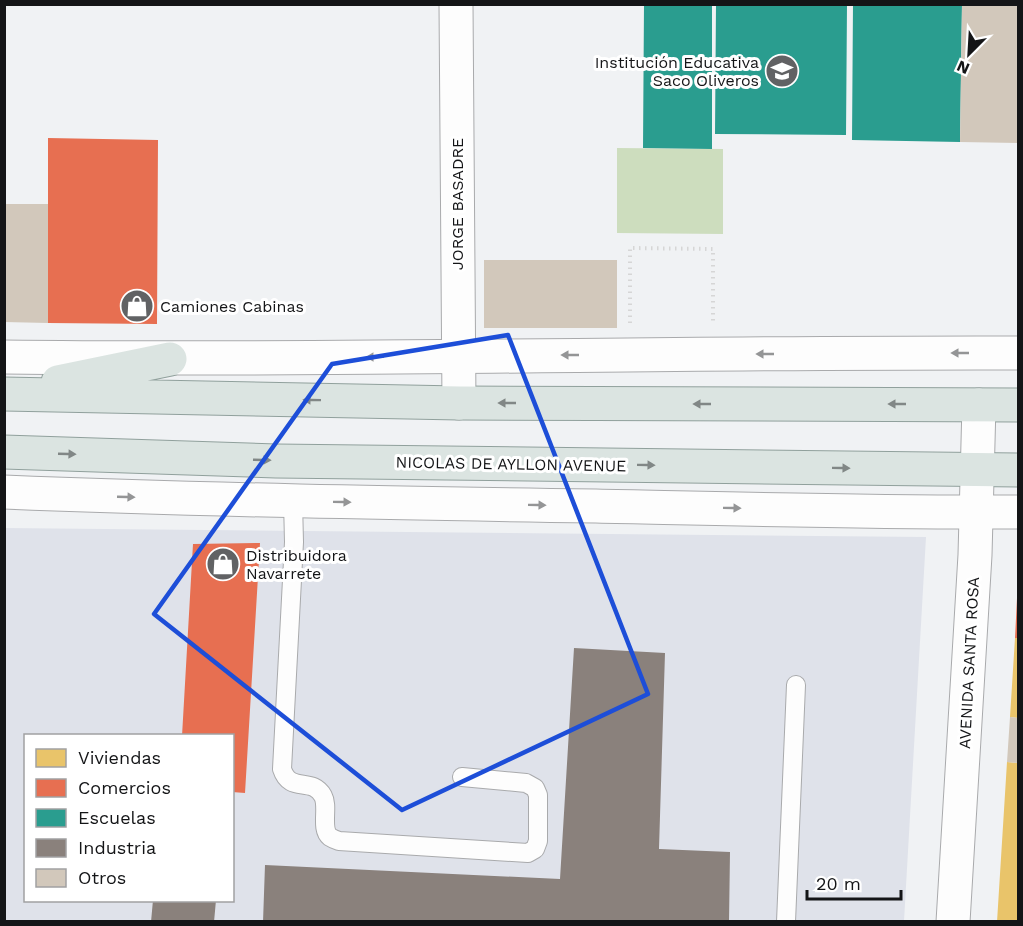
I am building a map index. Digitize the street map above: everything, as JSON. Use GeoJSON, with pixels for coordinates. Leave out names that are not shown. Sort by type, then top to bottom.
{"type":"FeatureCollection","features":[{"type":"Feature","properties":{"kind":"main road","name":"JORGE BASADRE"},"geometry":{"type":"LineString","coordinates":[[456,4],[459,403]]}},
{"type":"Feature","properties":{"kind":"main road"},"geometry":{"type":"LineString","coordinates":[[4,357],[171,359],[1018,353]]}},
{"type":"Feature","properties":{"kind":"main road"},"geometry":{"type":"LineString","coordinates":[[4,393],[171,359]]}},
{"type":"Feature","properties":{"kind":"main road"},"geometry":{"type":"LineString","coordinates":[[4,393],[459,403],[1018,405]]}},
{"type":"Feature","properties":{"kind":"main road","name":"AVENIDA SANTA ROSA"},"geometry":{"type":"LineString","coordinates":[[953,921],[975,555],[979,405]]}},
{"type":"Feature","properties":{"kind":"main road","name":"NICOLAS DE AYLLON AVENUE"},"geometry":{"type":"LineString","coordinates":[[6,453],[276,460],[1018,470]]}},
{"type":"Feature","properties":{"kind":"main road"},"geometry":{"type":"LineString","coordinates":[[4,492],[293,501],[1018,512]]}},
{"type":"Feature","properties":{"kind":"lane"},"geometry":{"type":"LineString","coordinates":[[293,501],[294,542],[282,769],[284,776],[289,781],[318,790],[324,797],[325,830],[330,837],[339,841],[528,853],[535,849],[538,841],[538,795],[535,788],[526,783],[462,777]]}},
{"type":"Feature","properties":{"kind":"lane"},"geometry":{"type":"LineString","coordinates":[[786,921],[796,685]]}},
{"type":"Feature","properties":{"kind":"path"},"geometry":{"type":"LineString","coordinates":[[631,355],[630,248],[713,249],[714,354]]}},
{"type":"Feature","properties":{"kind":"highlighted area"},"geometry":{"type":"Polygon","coordinates":[[[508,335],[648,694],[402,810],[154,614],[332,364],[508,335]]]}},
{"type":"Feature","properties":{"kind":"shaded area"},"geometry":{"type":"Polygon","coordinates":[[[5,528],[926,537],[904,921],[5,922],[5,528]]]}},
{"type":"Feature","properties":{"kind":"green space"},"geometry":{"type":"Polygon","coordinates":[[[617,148],[723,149],[723,234],[617,233],[617,148]]]}},
{"type":"Feature","properties":{"kind":"building: Viviendas"},"geometry":{"type":"Polygon","coordinates":[[[1015,638],[1018,638],[1018,718],[1010,717],[1015,638]]]}},
{"type":"Feature","properties":{"kind":"building: Viviendas"},"geometry":{"type":"Polygon","coordinates":[[[1007,762],[1018,763],[1018,922],[997,922],[1007,762]]]}},
{"type":"Feature","properties":{"kind":"building: Comercios"},"geometry":{"type":"Polygon","coordinates":[[[48,138],[158,140],[157,324],[48,323],[48,138]]]}},
{"type":"Feature","properties":{"kind":"building: Comercios"},"geometry":{"type":"Polygon","coordinates":[[[260,543],[245,793],[234,792],[234,734],[182,734],[193,544],[260,543]]]}},
{"type":"Feature","properties":{"kind":"building: Comercios"},"geometry":{"type":"Polygon","coordinates":[[[1017,598],[1018,638],[1015,638],[1017,598]]]}},
{"type":"Feature","properties":{"kind":"building: Escuelas"},"geometry":{"type":"Polygon","coordinates":[[[644,4],[712,4],[712,149],[643,148],[644,4]]]}},
{"type":"Feature","properties":{"kind":"building: Escuelas","name":"Institución Educativa Saco Oliveros"},"geometry":{"type":"Polygon","coordinates":[[[716,4],[847,4],[846,135],[715,134],[716,4]]]}},
{"type":"Feature","properties":{"kind":"building: Escuelas"},"geometry":{"type":"Polygon","coordinates":[[[853,4],[962,4],[960,142],[852,140],[853,4]]]}},
{"type":"Feature","properties":{"kind":"building: Industria"},"geometry":{"type":"Polygon","coordinates":[[[574,648],[665,653],[659,849],[730,852],[729,922],[263,922],[265,865],[560,879],[574,648]]]}},
{"type":"Feature","properties":{"kind":"building: Industria"},"geometry":{"type":"Polygon","coordinates":[[[153,902],[216,902],[214,922],[151,922],[153,902]]]}},
{"type":"Feature","properties":{"kind":"building: Otros"},"geometry":{"type":"Polygon","coordinates":[[[962,4],[1018,4],[1018,143],[960,142],[962,4]]]}},
{"type":"Feature","properties":{"kind":"building: Otros"},"geometry":{"type":"Polygon","coordinates":[[[4,204],[48,204],[48,323],[4,322],[4,204]]]}},
{"type":"Feature","properties":{"kind":"building: Otros"},"geometry":{"type":"Polygon","coordinates":[[[484,260],[617,260],[617,328],[484,328],[484,260]]]}},
{"type":"Feature","properties":{"kind":"building: Otros"},"geometry":{"type":"Polygon","coordinates":[[[1010,717],[1018,718],[1018,763],[1007,762],[1010,717]]]}},
{"type":"Feature","properties":{"kind":"place","name":"Institución Educativa Saco Oliveros"},"geometry":{"type":"Point","coordinates":[782,71]}},
{"type":"Feature","properties":{"kind":"place","name":"Camiones Cabinas"},"geometry":{"type":"Point","coordinates":[137,306]}},
{"type":"Feature","properties":{"kind":"place","name":"Distribuidora Navarrete"},"geometry":{"type":"Point","coordinates":[223,564]}}]}
